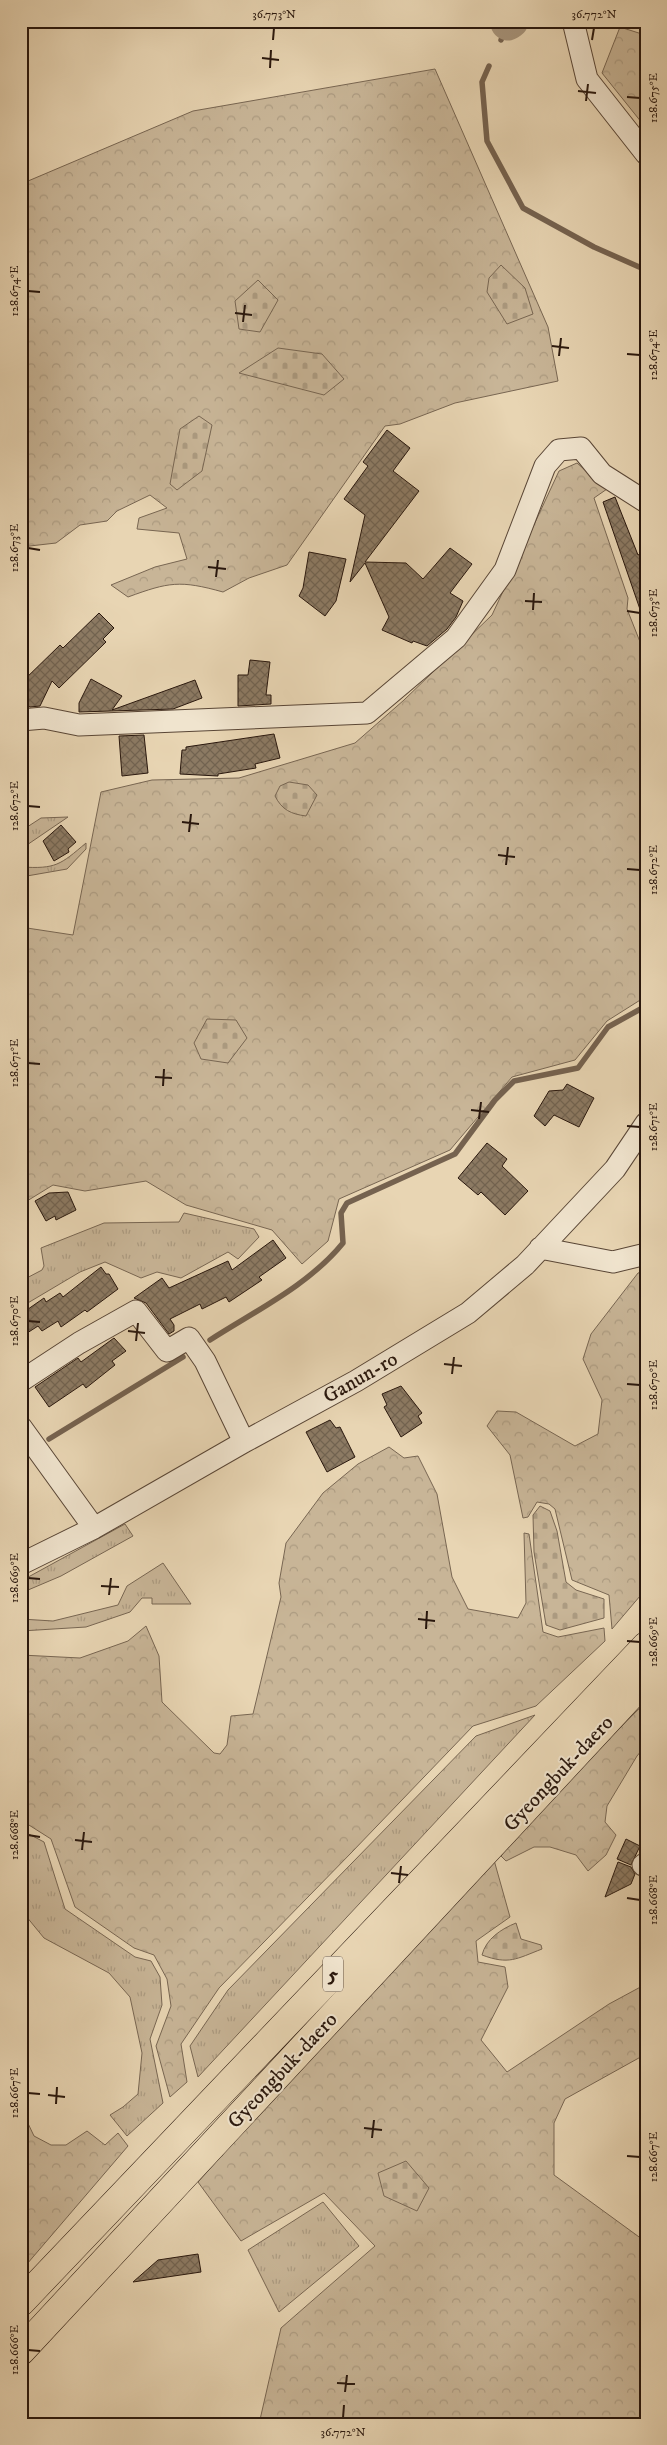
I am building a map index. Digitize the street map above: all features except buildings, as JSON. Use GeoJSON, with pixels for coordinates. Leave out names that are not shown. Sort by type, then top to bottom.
{"type":"FeatureCollection","features":[{"type":"Feature","properties":{"kind":"highway"},"geometry":{"type":"LineString","coordinates":[[612,1681],[646,1634]]}},
{"type":"Feature","properties":{"kind":"highway","name":"Gyeongbuk-daero"},"geometry":{"type":"LineString","coordinates":[[21,2302],[646,1646]]}},
{"type":"Feature","properties":{"kind":"highway","name":"Gyeongbuk-daero"},"geometry":{"type":"LineString","coordinates":[[21,2351],[646,1679]]}},
{"type":"Feature","properties":{"kind":"street"},"geometry":{"type":"LineString","coordinates":[[573,21],[587,79],[646,154]]}},
{"type":"Feature","properties":{"kind":"street"},"geometry":{"type":"LineString","coordinates":[[21,720],[44,718],[79,726],[367,713],[456,638],[505,570],[545,466],[559,450],[581,448],[602,474],[644,505]]}},
{"type":"Feature","properties":{"kind":"street","name":"Ganun-ro"},"geometry":{"type":"LineString","coordinates":[[21,1564],[94,1528],[244,1442],[356,1381],[468,1313],[524,1265],[615,1169],[646,1122]]}},
{"type":"Feature","properties":{"kind":"street"},"geometry":{"type":"LineString","coordinates":[[540,1248],[613,1262],[646,1254]]}},
{"type":"Feature","properties":{"kind":"street"},"geometry":{"type":"LineString","coordinates":[[21,1381],[79,1343],[136,1311],[167,1351],[189,1338],[205,1361],[244,1442]]}},
{"type":"Feature","properties":{"kind":"street"},"geometry":{"type":"LineString","coordinates":[[21,1427],[94,1528]]}},
{"type":"Feature","properties":{"kind":"green space"},"geometry":{"type":"Polygon","coordinates":[[[620,27],[645,35],[643,65],[646,66],[646,128],[602,73],[620,27]]]}},
{"type":"Feature","properties":{"kind":"green space"},"geometry":{"type":"Polygon","coordinates":[[[435,69],[548,327],[558,381],[455,403],[400,424],[385,426],[287,565],[249,578],[223,592],[185,584],[175,584],[154,588],[128,597],[111,585],[155,567],[187,559],[179,533],[137,529],[139,518],[167,508],[150,495],[117,511],[107,521],[80,525],[56,543],[21,547],[21,184],[193,111],[435,69]]]}},
{"type":"Feature","properties":{"kind":"green space"},"geometry":{"type":"Polygon","coordinates":[[[501,265],[525,288],[533,314],[507,324],[487,292],[489,278],[501,265]]]}},
{"type":"Feature","properties":{"kind":"green space"},"geometry":{"type":"Polygon","coordinates":[[[258,280],[278,300],[260,332],[239,329],[235,301],[258,280]]]}},
{"type":"Feature","properties":{"kind":"green space"},"geometry":{"type":"Polygon","coordinates":[[[278,348],[322,354],[344,379],[324,395],[239,373],[278,348]]]}},
{"type":"Feature","properties":{"kind":"green space"},"geometry":{"type":"Polygon","coordinates":[[[199,416],[212,425],[202,471],[177,490],[170,484],[180,429],[199,416]]]}},
{"type":"Feature","properties":{"kind":"green space"},"geometry":{"type":"Polygon","coordinates":[[[577,463],[607,489],[594,498],[628,598],[627,609],[646,657],[645,997],[607,1021],[575,1060],[512,1077],[450,1150],[339,1199],[328,1241],[302,1264],[272,1230],[186,1205],[146,1181],[85,1191],[53,1185],[27,1201],[26,1237],[21,1239],[21,931],[27,928],[73,935],[101,792],[152,780],[239,778],[355,743],[404,700],[492,615],[559,471],[577,463]]]}},
{"type":"Feature","properties":{"kind":"green space"},"geometry":{"type":"Polygon","coordinates":[[[289,782],[308,785],[317,795],[306,816],[288,810],[281,805],[275,796],[280,786],[289,782]]]}},
{"type":"Feature","properties":{"kind":"green space"},"geometry":{"type":"Polygon","coordinates":[[[68,817],[21,849],[21,831],[41,818],[68,817]]]}},
{"type":"Feature","properties":{"kind":"green space"},"geometry":{"type":"Polygon","coordinates":[[[86,843],[86,849],[67,869],[21,877],[21,867],[42,867],[57,864],[86,843]]]}},
{"type":"Feature","properties":{"kind":"green space"},"geometry":{"type":"Polygon","coordinates":[[[207,1019],[236,1020],[247,1038],[228,1063],[201,1059],[194,1043],[207,1019]]]}},
{"type":"Feature","properties":{"kind":"green space"},"geometry":{"type":"Polygon","coordinates":[[[184,1213],[254,1229],[259,1237],[238,1259],[228,1252],[181,1278],[157,1272],[141,1278],[105,1262],[80,1272],[21,1307],[21,1281],[42,1270],[44,1266],[41,1248],[104,1223],[179,1222],[184,1213]]]}},
{"type":"Feature","properties":{"kind":"green space"},"geometry":{"type":"Polygon","coordinates":[[[646,1271],[646,1589],[612,1629],[609,1595],[572,1580],[555,1509],[549,1504],[537,1502],[528,1517],[523,1518],[510,1455],[487,1426],[497,1411],[516,1412],[575,1446],[598,1434],[602,1400],[583,1359],[591,1334],[638,1273],[646,1271]]]}},
{"type":"Feature","properties":{"kind":"green space"},"geometry":{"type":"Polygon","coordinates":[[[389,1447],[404,1458],[418,1456],[437,1494],[452,1577],[468,1609],[518,1618],[526,1603],[524,1533],[529,1534],[543,1632],[558,1637],[604,1628],[605,1641],[536,1706],[473,1726],[219,1988],[181,2044],[187,2082],[170,2097],[156,2046],[171,2006],[167,1979],[154,1955],[134,1948],[75,1907],[51,1839],[21,1820],[21,1655],[80,1658],[128,1641],[146,1626],[159,1656],[162,1702],[214,1753],[220,1754],[227,1745],[231,1716],[253,1714],[281,1597],[279,1583],[286,1543],[323,1493],[358,1464],[389,1447]]]}},
{"type":"Feature","properties":{"kind":"green space"},"geometry":{"type":"Polygon","coordinates":[[[540,1506],[550,1511],[557,1531],[566,1582],[576,1590],[604,1599],[604,1618],[560,1630],[546,1625],[534,1552],[533,1515],[540,1506]]]}},
{"type":"Feature","properties":{"kind":"green space"},"geometry":{"type":"Polygon","coordinates":[[[125,1524],[133,1536],[61,1576],[21,1593],[21,1581],[125,1524]]]}},
{"type":"Feature","properties":{"kind":"green space"},"geometry":{"type":"Polygon","coordinates":[[[163,1563],[191,1604],[152,1604],[152,1598],[142,1598],[130,1612],[86,1627],[21,1631],[21,1619],[53,1621],[118,1605],[127,1586],[163,1563]]]}},
{"type":"Feature","properties":{"kind":"green space"},"geometry":{"type":"Polygon","coordinates":[[[646,1702],[646,1745],[637,1756],[607,1806],[605,1822],[616,1835],[606,1855],[588,1871],[576,1855],[550,1847],[534,1847],[506,1861],[501,1856],[504,1849],[568,1778],[646,1702]]]}},
{"type":"Feature","properties":{"kind":"green space"},"geometry":{"type":"Polygon","coordinates":[[[535,1715],[198,2077],[190,2046],[228,1990],[476,1736],[535,1715]]]}},
{"type":"Feature","properties":{"kind":"green space"},"geometry":{"type":"Polygon","coordinates":[[[21,1830],[44,1842],[65,1909],[135,1957],[151,1961],[160,1977],[162,2005],[150,2039],[163,2103],[127,2136],[110,2115],[138,2094],[142,2053],[130,1997],[109,1973],[44,1938],[21,1910],[21,1830]]]}},
{"type":"Feature","properties":{"kind":"green space"},"geometry":{"type":"Polygon","coordinates":[[[494,1860],[510,1917],[476,1941],[478,1962],[505,1967],[508,1987],[481,2040],[507,2072],[609,2004],[646,1984],[646,2054],[565,2099],[554,2123],[554,2175],[646,2242],[646,2424],[259,2424],[281,2328],[375,2246],[324,2193],[241,2241],[198,2182],[330,2035],[494,1860]]]}},
{"type":"Feature","properties":{"kind":"green space"},"geometry":{"type":"Polygon","coordinates":[[[516,1923],[521,1939],[541,1945],[542,1949],[512,1960],[499,1960],[482,1955],[487,1944],[495,1935],[516,1923]]]}},
{"type":"Feature","properties":{"kind":"green space"},"geometry":{"type":"Polygon","coordinates":[[[21,2101],[24,2115],[34,2136],[51,2145],[66,2145],[87,2131],[105,2145],[118,2133],[128,2146],[21,2271],[21,2101]]]}},
{"type":"Feature","properties":{"kind":"green space"},"geometry":{"type":"Polygon","coordinates":[[[406,2161],[429,2188],[417,2211],[384,2196],[378,2173],[406,2161]]]}},
{"type":"Feature","properties":{"kind":"green space"},"geometry":{"type":"Polygon","coordinates":[[[323,2202],[359,2246],[279,2312],[248,2250],[323,2202]]]}},
{"type":"Feature","properties":{"kind":"waterway"},"geometry":{"type":"LineString","coordinates":[[501,40],[508,23]]}},
{"type":"Feature","properties":{"kind":"waterway"},"geometry":{"type":"LineString","coordinates":[[489,66],[482,82],[487,141],[523,208],[594,247],[646,270]]}},
{"type":"Feature","properties":{"kind":"waterway"},"geometry":{"type":"LineString","coordinates":[[210,1340],[298,1285],[329,1258],[343,1243],[341,1213],[347,1203],[455,1154],[495,1100],[514,1081],[578,1068],[608,1027],[646,1006]]}},
{"type":"Feature","properties":{"kind":"waterway"},"geometry":{"type":"LineString","coordinates":[[49,1439],[183,1357]]}}]}
